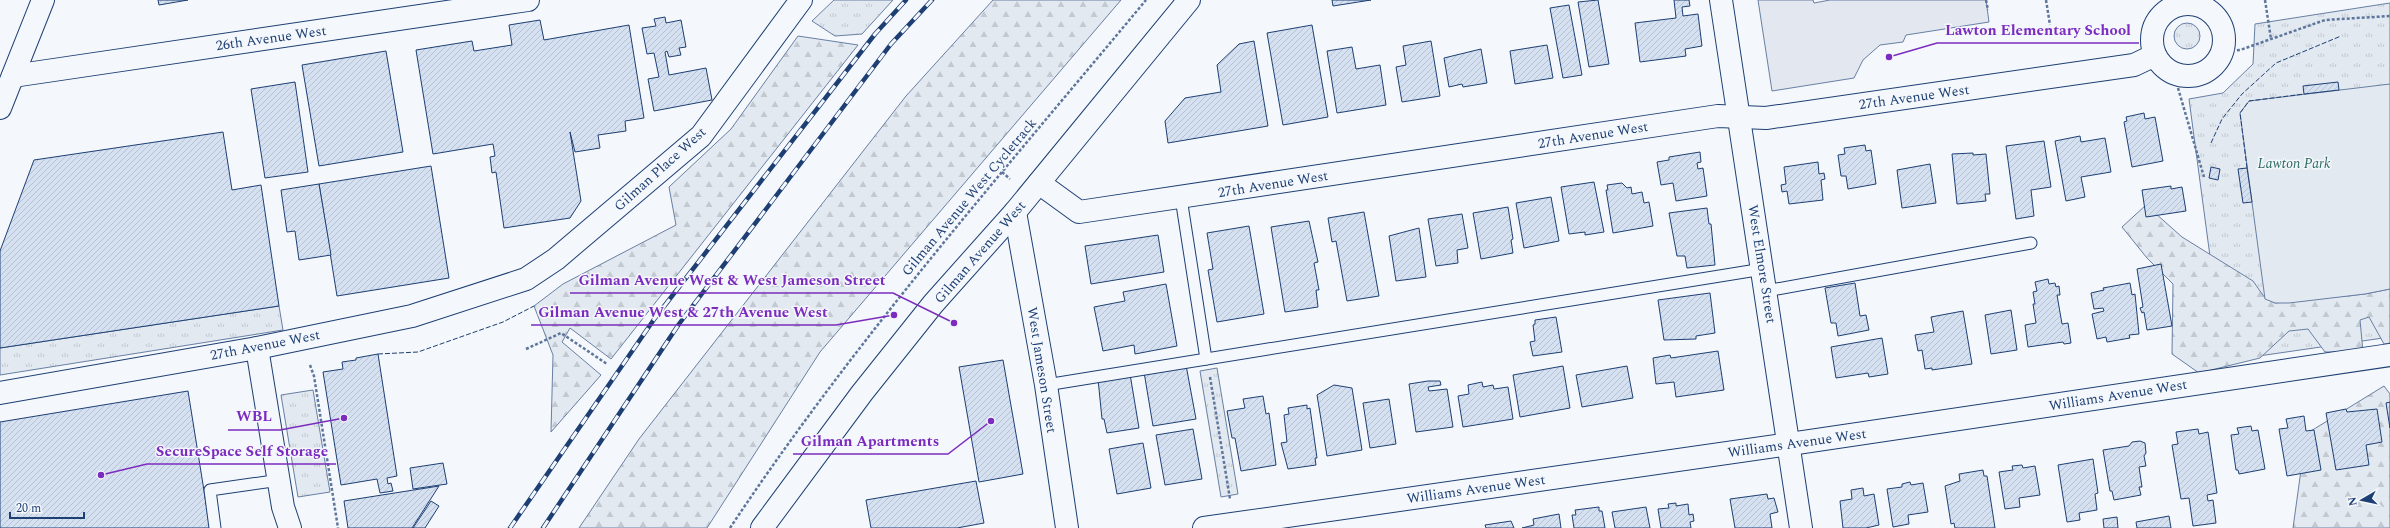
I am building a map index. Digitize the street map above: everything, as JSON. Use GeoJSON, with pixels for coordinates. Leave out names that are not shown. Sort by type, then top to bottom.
{"type":"FeatureCollection","features":[{"type":"Feature","properties":{"kind":"street"},"geometry":{"type":"LineString","coordinates":[[0,108],[43,0]]}},
{"type":"Feature","properties":{"kind":"street","name":"26th Avenue West"},"geometry":{"type":"LineString","coordinates":[[13,76],[528,0]]}},
{"type":"Feature","properties":{"kind":"street","name":"Gilman Place West"},"geometry":{"type":"LineString","coordinates":[[526,279],[556,259],[700,136],[801,0]]}},
{"type":"Feature","properties":{"kind":"street","name":"Gilman Avenue West"},"geometry":{"type":"LineString","coordinates":[[762,528],[862,393],[933,304],[1015,212],[1190,0]]}},
{"type":"Feature","properties":{"kind":"street","name":"West Elmore Street"},"geometry":{"type":"LineString","coordinates":[[1721,0],[1790,444],[1801,528]]}},
{"type":"Feature","properties":{"kind":"street"},"geometry":{"type":"LineString","coordinates":[[2180,4],[2203,6],[2213,13],[2220,22],[2224,33],[2222,52],[2212,67],[2202,74],[2190,77],[2177,75],[2166,69],[2155,55],[2151,37],[2154,26],[2160,16],[2169,8],[2180,4]]}},
{"type":"Feature","properties":{"kind":"street","name":"27th Avenue West"},"geometry":{"type":"LineString","coordinates":[[1039,183],[1079,212],[1181,198],[1718,116],[1766,118],[1814,112],[2126,66],[2155,55]]}},
{"type":"Feature","properties":{"kind":"street","name":"West Jameson Street"},"geometry":{"type":"LineString","coordinates":[[1015,212],[1046,385],[1067,528]]}},
{"type":"Feature","properties":{"kind":"street","name":"27th Avenue West"},"geometry":{"type":"LineString","coordinates":[[0,393],[257,348],[412,316],[526,279]]}},
{"type":"Feature","properties":{"kind":"street"},"geometry":{"type":"LineString","coordinates":[[257,348],[280,480],[283,507],[290,528]]}},
{"type":"Feature","properties":{"kind":"street","name":"Williams Avenue West"},"geometry":{"type":"LineString","coordinates":[[1204,528],[1790,444],[2390,354]]}},
{"type":"Feature","properties":{"kind":"lane"},"geometry":{"type":"LineString","coordinates":[[1181,198],[1206,359]]}},
{"type":"Feature","properties":{"kind":"lane"},"geometry":{"type":"LineString","coordinates":[[1766,290],[2031,243]]}},
{"type":"Feature","properties":{"kind":"lane"},"geometry":{"type":"LineString","coordinates":[[1046,385],[1763,269]]}},
{"type":"Feature","properties":{"kind":"lane"},"geometry":{"type":"LineString","coordinates":[[215,528],[210,490],[280,480]]}},
{"type":"Feature","properties":{"kind":"path","name":"Gilman Avenue West Cycletrack"},"geometry":{"type":"LineString","coordinates":[[730,528],[841,372],[895,301],[1146,0]]}},
{"type":"Feature","properties":{"kind":"path"},"geometry":{"type":"LineString","coordinates":[[1986,0],[1988,10]]}},
{"type":"Feature","properties":{"kind":"path"},"geometry":{"type":"LineString","coordinates":[[2046,0],[2050,25]]}},
{"type":"Feature","properties":{"kind":"path"},"geometry":{"type":"LineString","coordinates":[[2265,0],[2271,39]]}},
{"type":"Feature","properties":{"kind":"path"},"geometry":{"type":"LineString","coordinates":[[2222,52],[2240,50],[2325,20],[2390,16]]}},
{"type":"Feature","properties":{"kind":"path"},"geometry":{"type":"LineString","coordinates":[[2178,88],[2204,177]]}},
{"type":"Feature","properties":{"kind":"path"},"geometry":{"type":"LineString","coordinates":[[526,349],[561,332],[607,364]]}},
{"type":"Feature","properties":{"kind":"path"},"geometry":{"type":"LineString","coordinates":[[1206,359],[1230,499]]}},
{"type":"Feature","properties":{"kind":"path"},"geometry":{"type":"LineString","coordinates":[[310,365],[314,376],[338,528]]}},
{"type":"Feature","properties":{"kind":"green space"},"geometry":{"type":"Polygon","coordinates":[[[834,0],[893,0],[862,34],[835,36],[812,21],[834,0]]]}},
{"type":"Feature","properties":{"kind":"green space"},"geometry":{"type":"Polygon","coordinates":[[[993,0],[1121,0],[820,352],[707,528],[579,528],[639,439],[906,96],[993,0]]]}},
{"type":"Feature","properties":{"kind":"green space","name":"Lawton Park"},"geometry":{"type":"Polygon","coordinates":[[[2390,3],[2390,337],[2224,361],[2189,99],[2223,93],[2253,64],[2255,24],[2390,3]]]}},
{"type":"Feature","properties":{"kind":"green space"},"geometry":{"type":"Polygon","coordinates":[[[2187,23],[2196,27],[2200,36],[2196,45],[2187,49],[2178,45],[2174,36],[2178,27],[2187,23]]]}},
{"type":"Feature","properties":{"kind":"green space"},"geometry":{"type":"Polygon","coordinates":[[[798,36],[858,45],[611,359],[570,328],[562,342],[601,375],[551,432],[553,355],[534,306],[563,284],[676,225],[669,187],[731,129],[798,36]]]}},
{"type":"Feature","properties":{"kind":"green space"},"geometry":{"type":"Polygon","coordinates":[[[2390,84],[2390,289],[2365,294],[2289,303],[2275,303],[2265,299],[2240,113],[2249,101],[2390,84]]]}},
{"type":"Feature","properties":{"kind":"green space"},"geometry":{"type":"Polygon","coordinates":[[[2146,205],[2182,237],[2253,281],[2265,298],[2275,303],[2365,294],[2390,289],[2390,343],[2384,344],[2369,317],[2360,320],[2363,352],[2325,352],[2308,329],[2289,331],[2260,358],[2199,373],[2172,354],[2173,284],[2147,258],[2122,227],[2146,205]]]}},
{"type":"Feature","properties":{"kind":"green space"},"geometry":{"type":"Polygon","coordinates":[[[279,306],[283,330],[0,375],[0,348],[279,306]]]}},
{"type":"Feature","properties":{"kind":"green space"},"geometry":{"type":"Polygon","coordinates":[[[1217,368],[1238,494],[1221,497],[1200,371],[1217,368]]]}},
{"type":"Feature","properties":{"kind":"green space"},"geometry":{"type":"Polygon","coordinates":[[[2384,386],[2390,394],[2390,528],[2293,528],[2306,434],[2384,386]]]}},
{"type":"Feature","properties":{"kind":"green space"},"geometry":{"type":"Polygon","coordinates":[[[313,390],[330,492],[298,497],[281,395],[313,390]]]}},
{"type":"Feature","properties":{"kind":"shaded area"},"geometry":{"type":"Polygon","coordinates":[[[1758,0],[1813,0],[1814,3],[1830,0],[1986,0],[1989,22],[1906,35],[1903,42],[1880,45],[1863,60],[1854,78],[1772,91],[1758,0]]]}},
{"type":"Feature","properties":{"kind":"building"},"geometry":{"type":"Polygon","coordinates":[[[158,0],[188,0],[159,5],[158,0]]]}},
{"type":"Feature","properties":{"kind":"building"},"geometry":{"type":"Polygon","coordinates":[[[1332,0],[1371,0],[1333,6],[1332,0]]]}},
{"type":"Feature","properties":{"kind":"building"},"geometry":{"type":"Polygon","coordinates":[[[1598,0],[1609,64],[1589,67],[1578,2],[1598,0]]]}},
{"type":"Feature","properties":{"kind":"building"},"geometry":{"type":"Polygon","coordinates":[[[1674,0],[1689,0],[1690,6],[1682,7],[1683,16],[1698,14],[1702,46],[1685,49],[1686,56],[1640,62],[1635,23],[1676,18],[1674,0]]]}},
{"type":"Feature","properties":{"kind":"building"},"geometry":{"type":"Polygon","coordinates":[[[1569,5],[1582,75],[1563,78],[1550,8],[1569,5]]]}},
{"type":"Feature","properties":{"kind":"building"},"geometry":{"type":"Polygon","coordinates":[[[665,17],[666,23],[681,20],[686,47],[679,48],[681,55],[669,57],[667,51],[665,52],[669,75],[706,68],[712,100],[654,111],[648,79],[659,77],[654,53],[647,54],[642,28],[656,26],[654,19],[665,17]]]}},
{"type":"Feature","properties":{"kind":"building"},"geometry":{"type":"Polygon","coordinates":[[[540,20],[544,40],[629,25],[644,118],[625,121],[626,131],[598,135],[600,148],[575,152],[570,132],[581,201],[570,218],[504,228],[496,172],[492,173],[490,157],[495,156],[493,144],[433,154],[416,50],[472,41],[474,51],[512,45],[509,25],[540,20]]]}},
{"type":"Feature","properties":{"kind":"building"},"geometry":{"type":"Polygon","coordinates":[[[1312,25],[1328,117],[1283,125],[1267,33],[1312,25]]]}},
{"type":"Feature","properties":{"kind":"building"},"geometry":{"type":"Polygon","coordinates":[[[1254,41],[1268,126],[1168,143],[1165,121],[1185,98],[1221,92],[1217,65],[1239,44],[1254,41]]]}},
{"type":"Feature","properties":{"kind":"building"},"geometry":{"type":"Polygon","coordinates":[[[1431,41],[1440,96],[1402,102],[1396,67],[1406,65],[1403,46],[1431,41]]]}},
{"type":"Feature","properties":{"kind":"building"},"geometry":{"type":"Polygon","coordinates":[[[1547,45],[1553,78],[1515,84],[1510,51],[1547,45]]]}},
{"type":"Feature","properties":{"kind":"building"},"geometry":{"type":"Polygon","coordinates":[[[1352,47],[1356,69],[1380,65],[1386,105],[1337,113],[1327,51],[1352,47]]]}},
{"type":"Feature","properties":{"kind":"building"},"geometry":{"type":"Polygon","coordinates":[[[1481,49],[1487,83],[1463,87],[1462,84],[1449,87],[1444,58],[1481,49]]]}},
{"type":"Feature","properties":{"kind":"building"},"geometry":{"type":"Polygon","coordinates":[[[386,51],[403,152],[319,166],[302,65],[386,51]]]}},
{"type":"Feature","properties":{"kind":"building"},"geometry":{"type":"Polygon","coordinates":[[[295,82],[308,172],[265,178],[251,89],[295,82]]]}},
{"type":"Feature","properties":{"kind":"building"},"geometry":{"type":"Polygon","coordinates":[[[2338,82],[2339,90],[2304,94],[2303,86],[2338,82]]]}},
{"type":"Feature","properties":{"kind":"building"},"geometry":{"type":"Polygon","coordinates":[[[2144,113],[2145,119],[2155,117],[2163,161],[2132,167],[2124,122],[2127,121],[2126,117],[2144,113]]]}},
{"type":"Feature","properties":{"kind":"building"},"geometry":{"type":"Polygon","coordinates":[[[223,132],[232,190],[261,185],[279,306],[0,348],[0,251],[34,160],[223,132]]]}},
{"type":"Feature","properties":{"kind":"building"},"geometry":{"type":"Polygon","coordinates":[[[2080,136],[2081,142],[2105,138],[2111,172],[2081,177],[2085,197],[2066,201],[2055,141],[2080,136]]]}},
{"type":"Feature","properties":{"kind":"building"},"geometry":{"type":"Polygon","coordinates":[[[2044,141],[2051,187],[2031,190],[2034,216],[2016,219],[2006,146],[2044,141]]]}},
{"type":"Feature","properties":{"kind":"building"},"geometry":{"type":"Polygon","coordinates":[[[1865,145],[1866,151],[1871,150],[1876,184],[1848,189],[1846,176],[1841,176],[1838,155],[1845,154],[1844,148],[1865,145]]]}},
{"type":"Feature","properties":{"kind":"building"},"geometry":{"type":"Polygon","coordinates":[[[1700,152],[1701,162],[1697,163],[1698,169],[1703,168],[1707,196],[1676,201],[1673,183],[1661,185],[1657,162],[1669,160],[1669,157],[1700,152]]]}},
{"type":"Feature","properties":{"kind":"building"},"geometry":{"type":"Polygon","coordinates":[[[1973,153],[1973,155],[1986,154],[1990,194],[1985,194],[1986,201],[1957,204],[1952,154],[1973,153]]]}},
{"type":"Feature","properties":{"kind":"building"},"geometry":{"type":"Polygon","coordinates":[[[1818,162],[1819,174],[1824,173],[1825,179],[1821,180],[1823,200],[1789,204],[1787,191],[1782,192],[1781,185],[1786,184],[1784,167],[1818,162]]]}},
{"type":"Feature","properties":{"kind":"building"},"geometry":{"type":"Polygon","coordinates":[[[1930,164],[1936,203],[1902,208],[1897,170],[1930,164]]]}},
{"type":"Feature","properties":{"kind":"building"},"geometry":{"type":"Polygon","coordinates":[[[431,166],[449,278],[337,296],[319,184],[431,166]]]}},
{"type":"Feature","properties":{"kind":"building"},"geometry":{"type":"Polygon","coordinates":[[[2211,167],[2220,169],[2218,180],[2209,178],[2211,167]]]}},
{"type":"Feature","properties":{"kind":"building"},"geometry":{"type":"Polygon","coordinates":[[[2247,168],[2252,202],[2243,203],[2238,169],[2247,168]]]}},
{"type":"Feature","properties":{"kind":"building"},"geometry":{"type":"Polygon","coordinates":[[[1594,182],[1604,232],[1585,235],[1585,232],[1569,234],[1561,187],[1594,182]]]}},
{"type":"Feature","properties":{"kind":"building"},"geometry":{"type":"Polygon","coordinates":[[[1622,183],[1627,188],[1631,187],[1632,194],[1642,192],[1644,203],[1649,202],[1653,226],[1613,233],[1606,190],[1608,190],[1607,185],[1622,183]]]}},
{"type":"Feature","properties":{"kind":"building"},"geometry":{"type":"Polygon","coordinates":[[[319,184],[331,255],[299,260],[295,231],[287,232],[281,190],[319,184]]]}},
{"type":"Feature","properties":{"kind":"building"},"geometry":{"type":"Polygon","coordinates":[[[2171,186],[2171,189],[2182,187],[2186,211],[2146,217],[2142,190],[2171,186]]]}},
{"type":"Feature","properties":{"kind":"building"},"geometry":{"type":"Polygon","coordinates":[[[1551,197],[1559,241],[1524,248],[1516,203],[1551,197]]]}},
{"type":"Feature","properties":{"kind":"building"},"geometry":{"type":"Polygon","coordinates":[[[1508,207],[1513,239],[1511,240],[1513,253],[1481,259],[1473,213],[1508,207]]]}},
{"type":"Feature","properties":{"kind":"building"},"geometry":{"type":"Polygon","coordinates":[[[1707,208],[1709,224],[1711,224],[1715,265],[1687,268],[1685,256],[1677,256],[1669,213],[1707,208]]]}},
{"type":"Feature","properties":{"kind":"building"},"geometry":{"type":"Polygon","coordinates":[[[1364,212],[1379,296],[1347,301],[1336,241],[1332,242],[1328,218],[1364,212]]]}},
{"type":"Feature","properties":{"kind":"building"},"geometry":{"type":"Polygon","coordinates":[[[1462,214],[1468,248],[1457,250],[1458,263],[1436,266],[1428,219],[1462,214]]]}},
{"type":"Feature","properties":{"kind":"building"},"geometry":{"type":"Polygon","coordinates":[[[1309,221],[1318,262],[1314,263],[1319,290],[1316,290],[1318,307],[1285,312],[1271,227],[1309,221]]]}},
{"type":"Feature","properties":{"kind":"building"},"geometry":{"type":"Polygon","coordinates":[[[1249,226],[1264,314],[1217,322],[1208,270],[1213,269],[1207,233],[1249,226]]]}},
{"type":"Feature","properties":{"kind":"building"},"geometry":{"type":"Polygon","coordinates":[[[1419,228],[1426,277],[1396,281],[1389,236],[1419,228]]]}},
{"type":"Feature","properties":{"kind":"building"},"geometry":{"type":"Polygon","coordinates":[[[1158,235],[1164,272],[1091,284],[1085,246],[1158,235]]]}},
{"type":"Feature","properties":{"kind":"building"},"geometry":{"type":"Polygon","coordinates":[[[2161,264],[2172,326],[2147,330],[2144,312],[2142,313],[2140,308],[2143,307],[2137,269],[2161,264]]]}},
{"type":"Feature","properties":{"kind":"building"},"geometry":{"type":"Polygon","coordinates":[[[2048,279],[2049,284],[2055,283],[2056,287],[2059,286],[2060,295],[2057,295],[2062,324],[2068,323],[2071,343],[2064,344],[2063,342],[2028,347],[2025,325],[2036,323],[2033,304],[2035,304],[2033,292],[2037,291],[2035,282],[2048,279]]]}},
{"type":"Feature","properties":{"kind":"building"},"geometry":{"type":"Polygon","coordinates":[[[1855,283],[1860,316],[1866,315],[1869,330],[1838,336],[1836,323],[1831,323],[1825,288],[1855,283]]]}},
{"type":"Feature","properties":{"kind":"building"},"geometry":{"type":"Polygon","coordinates":[[[2130,283],[2132,295],[2135,294],[2139,334],[2129,335],[2130,338],[2107,342],[2106,337],[2097,339],[2092,314],[2104,311],[2103,308],[2094,309],[2091,293],[2104,290],[2103,288],[2130,283]]]}},
{"type":"Feature","properties":{"kind":"building"},"geometry":{"type":"Polygon","coordinates":[[[1166,284],[1177,346],[1135,354],[1134,345],[1103,351],[1094,307],[1125,301],[1123,292],[1166,284]]]}},
{"type":"Feature","properties":{"kind":"building"},"geometry":{"type":"Polygon","coordinates":[[[1710,293],[1715,333],[1696,336],[1696,339],[1664,340],[1658,300],[1710,293]]]}},
{"type":"Feature","properties":{"kind":"building"},"geometry":{"type":"Polygon","coordinates":[[[2011,310],[2017,350],[1991,354],[1985,315],[2011,310]]]}},
{"type":"Feature","properties":{"kind":"building"},"geometry":{"type":"Polygon","coordinates":[[[1963,311],[1972,364],[1932,370],[1932,368],[1925,369],[1922,350],[1918,351],[1915,335],[1934,332],[1931,317],[1963,311]]]}},
{"type":"Feature","properties":{"kind":"building"},"geometry":{"type":"Polygon","coordinates":[[[1556,317],[1562,352],[1533,356],[1530,342],[1535,341],[1533,325],[1535,324],[1535,320],[1556,317]]]}},
{"type":"Feature","properties":{"kind":"building"},"geometry":{"type":"Polygon","coordinates":[[[1882,338],[1888,374],[1869,377],[1868,373],[1836,378],[1831,347],[1882,338]]]}},
{"type":"Feature","properties":{"kind":"building"},"geometry":{"type":"Polygon","coordinates":[[[1718,351],[1724,390],[1676,397],[1674,382],[1656,384],[1653,358],[1670,355],[1671,358],[1718,351]]]}},
{"type":"Feature","properties":{"kind":"building"},"geometry":{"type":"Polygon","coordinates":[[[378,354],[397,476],[387,478],[388,484],[391,483],[393,491],[380,493],[377,479],[341,485],[323,372],[343,369],[342,362],[378,354]]]}},
{"type":"Feature","properties":{"kind":"building"},"geometry":{"type":"Polygon","coordinates":[[[1003,360],[1023,474],[979,482],[959,367],[1003,360]]]}},
{"type":"Feature","properties":{"kind":"building"},"geometry":{"type":"Polygon","coordinates":[[[1186,365],[1196,419],[1153,426],[1144,372],[1186,365]]]}},
{"type":"Feature","properties":{"kind":"building"},"geometry":{"type":"Polygon","coordinates":[[[1563,366],[1570,408],[1520,417],[1513,375],[1563,366]]]}},
{"type":"Feature","properties":{"kind":"building"},"geometry":{"type":"Polygon","coordinates":[[[1627,366],[1633,398],[1582,407],[1576,375],[1627,366]]]}},
{"type":"Feature","properties":{"kind":"building"},"geometry":{"type":"Polygon","coordinates":[[[1130,374],[1139,428],[1107,433],[1104,419],[1102,419],[1098,379],[1130,374]]]}},
{"type":"Feature","properties":{"kind":"building"},"geometry":{"type":"Polygon","coordinates":[[[1440,381],[1441,385],[1428,387],[1429,391],[1447,389],[1453,427],[1416,432],[1409,384],[1440,381]]]}},
{"type":"Feature","properties":{"kind":"building"},"geometry":{"type":"Polygon","coordinates":[[[1482,382],[1483,387],[1493,385],[1494,389],[1508,387],[1513,419],[1463,427],[1458,396],[1469,394],[1468,385],[1482,382]]]}},
{"type":"Feature","properties":{"kind":"building"},"geometry":{"type":"Polygon","coordinates":[[[1334,385],[1352,388],[1362,450],[1327,456],[1317,395],[1334,385]]]}},
{"type":"Feature","properties":{"kind":"building"},"geometry":{"type":"Polygon","coordinates":[[[188,391],[210,528],[0,528],[0,422],[188,391]]]}},
{"type":"Feature","properties":{"kind":"building"},"geometry":{"type":"Polygon","coordinates":[[[1263,396],[1266,414],[1269,413],[1276,465],[1241,471],[1235,438],[1232,438],[1227,411],[1245,408],[1243,399],[1263,396]]]}},
{"type":"Feature","properties":{"kind":"building"},"geometry":{"type":"Polygon","coordinates":[[[1389,399],[1396,444],[1370,448],[1363,403],[1389,399]]]}},
{"type":"Feature","properties":{"kind":"building"},"geometry":{"type":"Polygon","coordinates":[[[2390,402],[2390,428],[2386,403],[2390,402]]]}},
{"type":"Feature","properties":{"kind":"building"},"geometry":{"type":"Polygon","coordinates":[[[1307,405],[1307,409],[1310,408],[1317,458],[1315,458],[1316,465],[1288,469],[1281,443],[1287,442],[1284,415],[1289,414],[1288,408],[1307,405]]]}},
{"type":"Feature","properties":{"kind":"building"},"geometry":{"type":"Polygon","coordinates":[[[2346,409],[2347,412],[2377,409],[2382,442],[2366,445],[2369,465],[2336,470],[2326,413],[2346,409]]]}},
{"type":"Feature","properties":{"kind":"building"},"geometry":{"type":"Polygon","coordinates":[[[2304,416],[2306,431],[2314,430],[2321,470],[2287,476],[2279,429],[2288,428],[2286,419],[2304,416]]]}},
{"type":"Feature","properties":{"kind":"building"},"geometry":{"type":"Polygon","coordinates":[[[2251,426],[2252,431],[2258,430],[2265,469],[2239,474],[2238,470],[2236,470],[2231,435],[2239,434],[2237,428],[2251,426]]]}},
{"type":"Feature","properties":{"kind":"building"},"geometry":{"type":"Polygon","coordinates":[[[1193,429],[1202,479],[1165,485],[1156,435],[1193,429]]]}},
{"type":"Feature","properties":{"kind":"building"},"geometry":{"type":"Polygon","coordinates":[[[2198,429],[2199,434],[2208,432],[2217,493],[2207,495],[2208,501],[2213,500],[2216,523],[2193,526],[2189,498],[2181,499],[2172,445],[2178,444],[2176,432],[2198,429]]]}},
{"type":"Feature","properties":{"kind":"building"},"geometry":{"type":"Polygon","coordinates":[[[2140,441],[2145,443],[2146,453],[2144,456],[2146,466],[2139,467],[2142,487],[2139,487],[2141,495],[2114,500],[2112,491],[2110,491],[2103,450],[2129,446],[2132,442],[2140,441]]]}},
{"type":"Feature","properties":{"kind":"building"},"geometry":{"type":"Polygon","coordinates":[[[1143,443],[1151,488],[1117,494],[1109,449],[1143,443]]]}},
{"type":"Feature","properties":{"kind":"building"},"geometry":{"type":"Polygon","coordinates":[[[2093,459],[2098,493],[2095,494],[2097,510],[2079,513],[2080,520],[2067,522],[2058,465],[2093,459]]]}},
{"type":"Feature","properties":{"kind":"building"},"geometry":{"type":"Polygon","coordinates":[[[443,463],[447,484],[413,489],[410,468],[443,463]]]}},
{"type":"Feature","properties":{"kind":"building"},"geometry":{"type":"Polygon","coordinates":[[[2022,465],[2023,468],[2035,466],[2040,495],[2019,498],[2020,507],[2005,509],[1999,472],[2013,470],[2012,466],[2022,465]]]}},
{"type":"Feature","properties":{"kind":"building"},"geometry":{"type":"Polygon","coordinates":[[[1983,470],[1984,476],[1987,476],[1995,528],[1955,528],[1954,523],[1951,524],[1945,486],[1960,481],[1959,474],[1983,470]]]}},
{"type":"Feature","properties":{"kind":"building"},"geometry":{"type":"Polygon","coordinates":[[[976,481],[984,523],[957,528],[871,528],[866,500],[976,481]]]}},
{"type":"Feature","properties":{"kind":"building"},"geometry":{"type":"Polygon","coordinates":[[[1910,482],[1911,485],[1923,483],[1928,512],[1908,515],[1909,524],[1893,527],[1887,489],[1902,487],[1902,484],[1910,482]]]}},
{"type":"Feature","properties":{"kind":"building"},"geometry":{"type":"Polygon","coordinates":[[[439,486],[412,528],[348,528],[344,501],[439,486]]]}},
{"type":"Feature","properties":{"kind":"building"},"geometry":{"type":"Polygon","coordinates":[[[1863,488],[1864,496],[1874,494],[1879,525],[1866,528],[1843,528],[1840,501],[1852,499],[1851,490],[1863,488]]]}},
{"type":"Feature","properties":{"kind":"building"},"geometry":{"type":"Polygon","coordinates":[[[1767,494],[1768,499],[1774,498],[1778,512],[1770,514],[1772,528],[1735,528],[1730,499],[1767,494]]]}},
{"type":"Feature","properties":{"kind":"building"},"geometry":{"type":"Polygon","coordinates":[[[431,501],[439,506],[425,528],[413,528],[431,501]]]}},
{"type":"Feature","properties":{"kind":"building"},"geometry":{"type":"Polygon","coordinates":[[[1676,503],[1676,506],[1688,504],[1689,515],[1693,514],[1694,521],[1690,522],[1691,528],[1661,528],[1658,509],[1669,508],[1668,504],[1676,503]]]}},
{"type":"Feature","properties":{"kind":"building"},"geometry":{"type":"Polygon","coordinates":[[[1599,507],[1599,511],[1602,511],[1605,528],[1574,528],[1572,515],[1576,515],[1575,510],[1599,507]]]}},
{"type":"Feature","properties":{"kind":"building"},"geometry":{"type":"Polygon","coordinates":[[[1646,507],[1650,528],[1615,528],[1612,512],[1646,507]]]}},
{"type":"Feature","properties":{"kind":"building"},"geometry":{"type":"Polygon","coordinates":[[[1559,514],[1561,528],[1522,528],[1534,525],[1533,519],[1559,514]]]}},
{"type":"Feature","properties":{"kind":"building"},"geometry":{"type":"Polygon","coordinates":[[[2169,516],[2171,528],[2137,528],[2136,522],[2169,516]]]}},
{"type":"Feature","properties":{"kind":"building"},"geometry":{"type":"Polygon","coordinates":[[[2117,517],[2118,528],[2104,528],[2103,519],[2117,517]]]}},
{"type":"Feature","properties":{"kind":"building"},"geometry":{"type":"Polygon","coordinates":[[[1511,521],[1514,528],[1486,528],[1485,525],[1511,521]]]}},
{"type":"Feature","properties":{"kind":"railway"},"geometry":{"type":"LineString","coordinates":[[510,528],[655,318],[875,34],[906,0]]}},
{"type":"Feature","properties":{"kind":"railway"},"geometry":{"type":"LineString","coordinates":[[543,528],[679,324],[891,44],[932,0]]}},
{"type":"Feature","properties":{"kind":"fence"},"geometry":{"type":"LineString","coordinates":[[2211,143],[2222,119],[2242,94],[2276,63],[2341,36]]}},
{"type":"Feature","properties":{"kind":"fence"},"geometry":{"type":"LineString","coordinates":[[2247,168],[2240,113],[2249,101],[2304,94]]}},
{"type":"Feature","properties":{"kind":"fence"},"geometry":{"type":"LineString","coordinates":[[378,354],[418,352],[503,322],[534,306]]}},
{"type":"Feature","properties":{"kind":"place","name":"Lawton Elementary School"},"geometry":{"type":"Point","coordinates":[1889,57]}},
{"type":"Feature","properties":{"kind":"place","name":"Gilman Avenue West & 27th Avenue West"},"geometry":{"type":"Point","coordinates":[894,315]}},
{"type":"Feature","properties":{"kind":"place","name":"Gilman Avenue West & West Jameson Street"},"geometry":{"type":"Point","coordinates":[954,323]}},
{"type":"Feature","properties":{"kind":"place","name":"WBL"},"geometry":{"type":"Point","coordinates":[344,418]}},
{"type":"Feature","properties":{"kind":"place","name":"Gilman Apartments"},"geometry":{"type":"Point","coordinates":[991,421]}},
{"type":"Feature","properties":{"kind":"place","name":"SecureSpace Self Storage"},"geometry":{"type":"Point","coordinates":[101,475]}}]}
